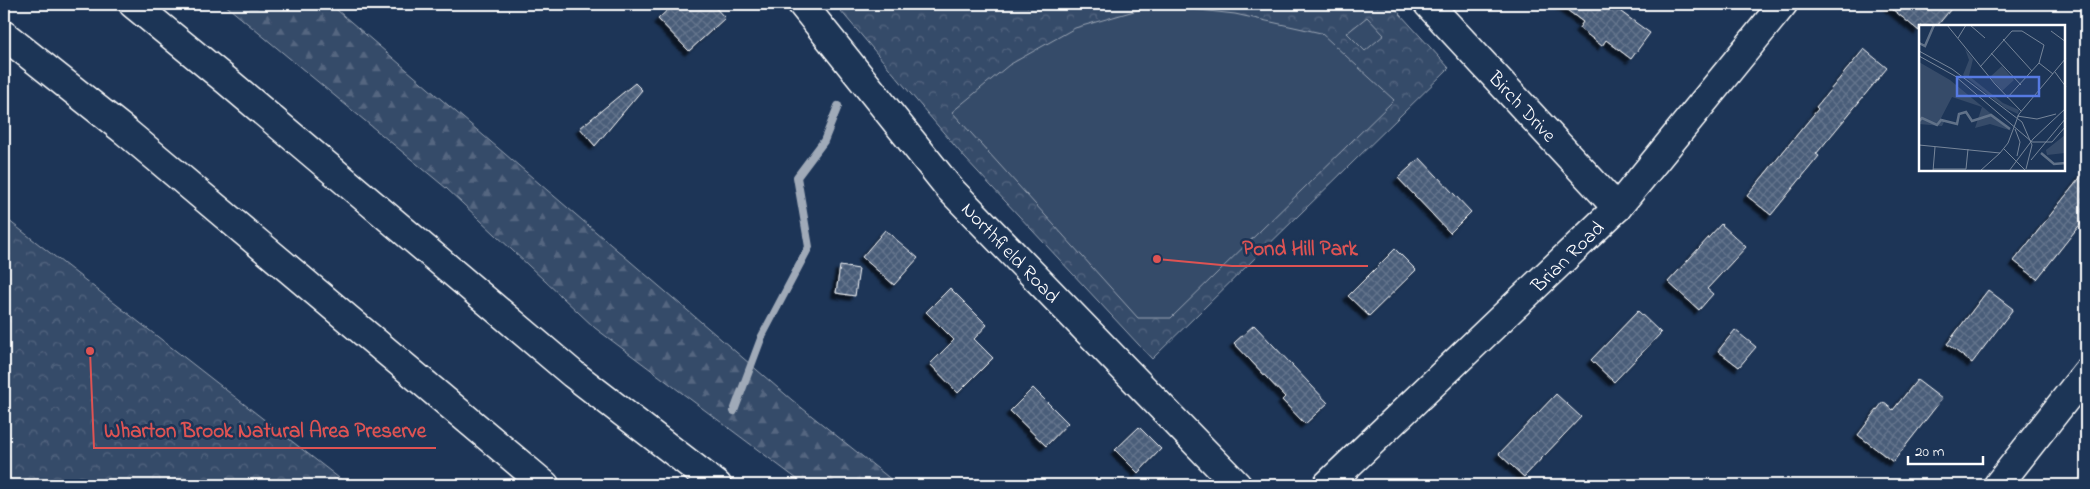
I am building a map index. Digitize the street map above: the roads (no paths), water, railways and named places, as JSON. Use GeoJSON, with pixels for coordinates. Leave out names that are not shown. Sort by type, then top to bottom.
{"type":"FeatureCollection","features":[{"type":"Feature","properties":{"kind":"main road"},"geometry":{"type":"LineString","coordinates":[[133,4],[227,81],[573,374],[717,485]]}},
{"type":"Feature","properties":{"kind":"main road","name":"Northfield Road"},"geometry":{"type":"LineString","coordinates":[[802,4],[950,189],[1237,485]]}},
{"type":"Feature","properties":{"kind":"main road","name":"Birch Drive"},"geometry":{"type":"LineString","coordinates":[[1428,4],[1617,208]]}},
{"type":"Feature","properties":{"kind":"main road","name":"Brian Road"},"geometry":{"type":"LineString","coordinates":[[1326,485],[1617,208],[1783,4]]}},
{"type":"Feature","properties":{"kind":"main road"},"geometry":{"type":"LineString","coordinates":[[4,35],[133,138],[545,485]]}},
{"type":"Feature","properties":{"kind":"main road"},"geometry":{"type":"LineString","coordinates":[[1998,485],[2086,373]]}},
{"type":"Feature","properties":{"kind":"waterway"},"geometry":{"type":"LineString","coordinates":[[734,411],[762,336],[809,247],[797,177],[824,141],[838,106]]}},
{"type":"Feature","properties":{"kind":"place","name":"Pond Hill Park"},"geometry":{"type":"Point","coordinates":[1157,259]}},
{"type":"Feature","properties":{"kind":"place","name":"Wharton Brook Natural Area Preserve"},"geometry":{"type":"Point","coordinates":[90,351]}}]}
